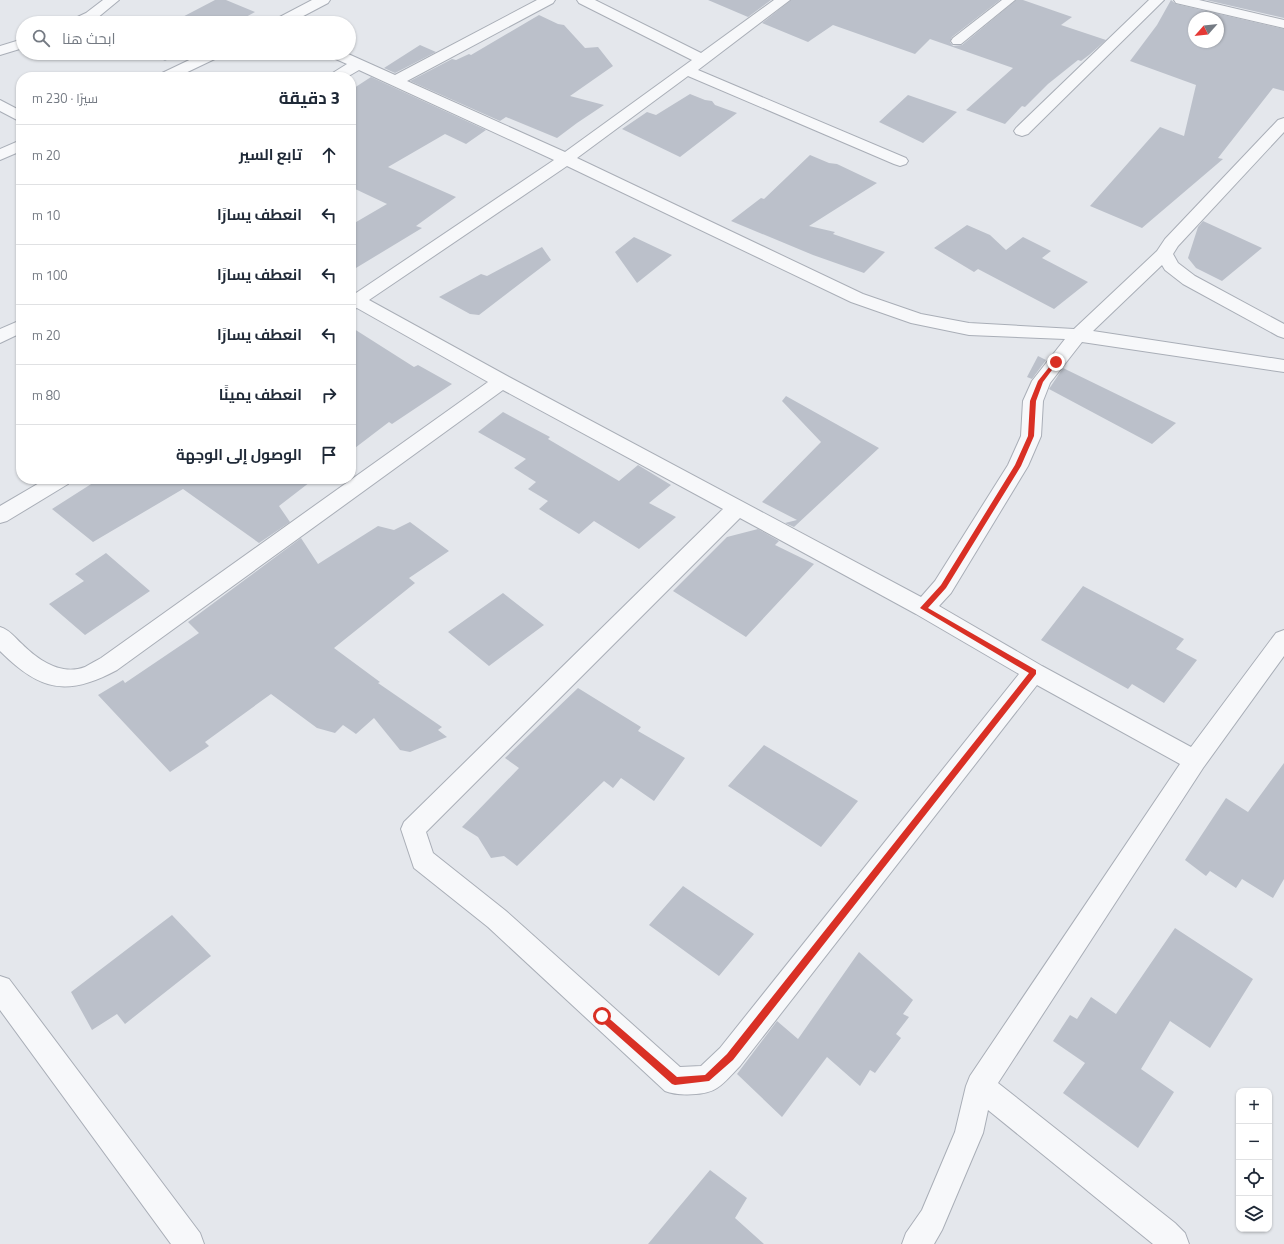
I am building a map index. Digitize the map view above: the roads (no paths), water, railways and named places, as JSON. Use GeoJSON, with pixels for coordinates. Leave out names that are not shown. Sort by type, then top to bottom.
{"type":"FeatureCollection","features":[{"type":"Feature","properties":{"kind":"street"},"geometry":{"type":"LineString","coordinates":[[91,16],[112,0]]}},
{"type":"Feature","properties":{"kind":"street"},"geometry":{"type":"LineString","coordinates":[[292,16],[323,0]]}},
{"type":"Feature","properties":{"kind":"street"},"geometry":{"type":"LineString","coordinates":[[395,81],[548,0]]}},
{"type":"Feature","properties":{"kind":"street"},"geometry":{"type":"LineString","coordinates":[[584,0],[702,58]]}},
{"type":"Feature","properties":{"kind":"street"},"geometry":{"type":"LineString","coordinates":[[356,298],[566,159],[783,0]]}},
{"type":"Feature","properties":{"kind":"street"},"geometry":{"type":"LineString","coordinates":[[1022,131],[1157,0]]}},
{"type":"Feature","properties":{"kind":"street"},"geometry":{"type":"LineString","coordinates":[[1181,0],[1284,24]]}},
{"type":"Feature","properties":{"kind":"street"},"geometry":{"type":"LineString","coordinates":[[0,52],[16,46]]}},
{"type":"Feature","properties":{"kind":"street"},"geometry":{"type":"LineString","coordinates":[[176,72],[201,60]]}},
{"type":"Feature","properties":{"kind":"street"},"geometry":{"type":"LineString","coordinates":[[349,60],[566,159],[857,298],[917,319],[969,329],[1064,333],[1284,366]]}},
{"type":"Feature","properties":{"kind":"street"},"geometry":{"type":"LineString","coordinates":[[344,72],[358,64]]}},
{"type":"Feature","properties":{"kind":"street"},"geometry":{"type":"LineString","coordinates":[[686,70],[900,161]]}},
{"type":"Feature","properties":{"kind":"street"},"geometry":{"type":"LineString","coordinates":[[0,105],[16,114]]}},
{"type":"Feature","properties":{"kind":"street"},"geometry":{"type":"LineString","coordinates":[[924,608],[944,587],[1018,466],[1031,436],[1033,401],[1041,381],[1078,335],[1164,254],[1171,243],[1266,144],[1284,123]]}},
{"type":"Feature","properties":{"kind":"street"},"geometry":{"type":"LineString","coordinates":[[1266,144],[1284,149]]}},
{"type":"Feature","properties":{"kind":"street"},"geometry":{"type":"LineString","coordinates":[[0,155],[16,147]]}},
{"type":"Feature","properties":{"kind":"street"},"geometry":{"type":"LineString","coordinates":[[1164,254],[1172,266],[1189,280],[1284,332]]}},
{"type":"Feature","properties":{"kind":"street"},"geometry":{"type":"LineString","coordinates":[[356,302],[924,608],[1034,672],[1195,761]]}},
{"type":"Feature","properties":{"kind":"street"},"geometry":{"type":"LineString","coordinates":[[0,337],[16,329]]}},
{"type":"Feature","properties":{"kind":"street"},"geometry":{"type":"LineString","coordinates":[[0,636],[43,673],[65,680],[84,676],[109,664],[502,381]]}},
{"type":"Feature","properties":{"kind":"street"},"geometry":{"type":"LineString","coordinates":[[0,516],[53,484]]}},
{"type":"Feature","properties":{"kind":"street"},"geometry":{"type":"LineString","coordinates":[[738,507],[413,829],[423,860],[497,919],[675,1081],[706,1079],[730,1057],[1034,672]]}},
{"type":"Feature","properties":{"kind":"street"},"geometry":{"type":"LineString","coordinates":[[917,1244],[932,1220],[969,1133],[980,1086],[1195,761],[1284,639]]}},
{"type":"Feature","properties":{"kind":"street"},"geometry":{"type":"LineString","coordinates":[[0,988],[189,1244]]}},
{"type":"Feature","properties":{"kind":"street"},"geometry":{"type":"LineString","coordinates":[[980,1086],[1164,1234],[1174,1244]]}},
{"type":"Feature","properties":{"kind":"lane"},"geometry":{"type":"LineString","coordinates":[[956,41],[1009,0]]}}]}
